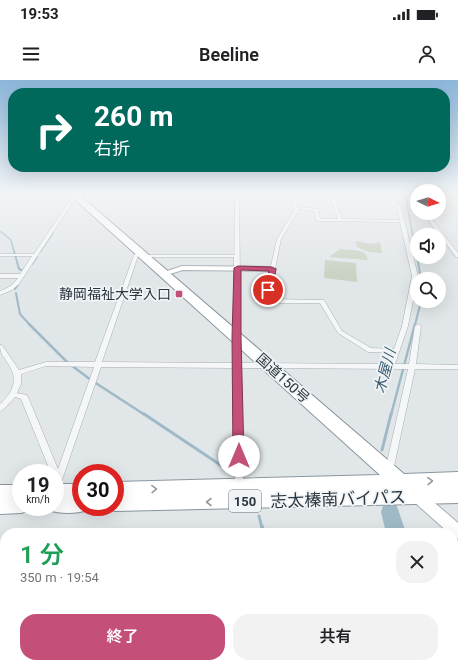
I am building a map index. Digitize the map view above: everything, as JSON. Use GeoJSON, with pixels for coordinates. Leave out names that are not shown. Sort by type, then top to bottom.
{"type":"FeatureCollection","features":[{"type":"Feature","properties":{"kind":"highway","name":"国道150号"},"geometry":{"type":"LineString","coordinates":[[105,221],[417,496]]}},
{"type":"Feature","properties":{"kind":"highway","name":"150"},"geometry":{"type":"LineString","coordinates":[[396,477],[458,480]]}},
{"type":"Feature","properties":{"kind":"highway","name":"志太榛南バイパス"},"geometry":{"type":"LineString","coordinates":[[124,490],[239,486],[396,477]]}},
{"type":"Feature","properties":{"kind":"highway"},"geometry":{"type":"LineString","coordinates":[[0,493],[12,493]]}},
{"type":"Feature","properties":{"kind":"highway","name":"150"},"geometry":{"type":"LineString","coordinates":[[417,496],[458,495]]}},
{"type":"Feature","properties":{"kind":"highway","name":"志太榛南バイパス"},"geometry":{"type":"LineString","coordinates":[[124,503],[417,496]]}},
{"type":"Feature","properties":{"kind":"highway"},"geometry":{"type":"LineString","coordinates":[[0,506],[12,505]]}},
{"type":"Feature","properties":{"kind":"street"},"geometry":{"type":"LineString","coordinates":[[0,293],[14,287],[57,221]]}},
{"type":"Feature","properties":{"kind":"street"},"geometry":{"type":"LineString","coordinates":[[237,221],[239,486]]}},
{"type":"Feature","properties":{"kind":"street"},"geometry":{"type":"LineString","coordinates":[[290,221],[279,239],[278,252],[275,255],[266,301],[322,301],[340,332],[370,350],[396,351]]}},
{"type":"Feature","properties":{"kind":"street"},"geometry":{"type":"LineString","coordinates":[[391,366],[405,326],[415,276],[402,221]]}},
{"type":"Feature","properties":{"kind":"street"},"geometry":{"type":"LineString","coordinates":[[431,221],[458,256]]}},
{"type":"Feature","properties":{"kind":"street"},"geometry":{"type":"LineString","coordinates":[[0,255],[35,254]]}},
{"type":"Feature","properties":{"kind":"street"},"geometry":{"type":"LineString","coordinates":[[64,464],[136,255],[236,256]]}},
{"type":"Feature","properties":{"kind":"street"},"geometry":{"type":"LineString","coordinates":[[163,274],[182,268],[272,269]]}},
{"type":"Feature","properties":{"kind":"street"},"geometry":{"type":"LineString","coordinates":[[0,276],[21,276]]}},
{"type":"Feature","properties":{"kind":"street"},"geometry":{"type":"LineString","coordinates":[[396,477],[418,326]]}},
{"type":"Feature","properties":{"kind":"street"},"geometry":{"type":"LineString","coordinates":[[0,347],[17,373],[17,386],[7,403],[0,409]]}},
{"type":"Feature","properties":{"kind":"street"},"geometry":{"type":"LineString","coordinates":[[17,373],[46,364],[458,367]]}},
{"type":"Feature","properties":{"kind":"street"},"geometry":{"type":"LineString","coordinates":[[13,394],[24,397],[48,464]]}},
{"type":"Feature","properties":{"kind":"street"},"geometry":{"type":"LineString","coordinates":[[417,496],[453,528]]}},
{"type":"Feature","properties":{"kind":"green space"},"geometry":{"type":"Polygon","coordinates":[[[357,241],[371,244],[380,242],[382,253],[369,252],[357,247],[357,241]]]}},
{"type":"Feature","properties":{"kind":"green space"},"geometry":{"type":"Polygon","coordinates":[[[340,249],[356,250],[365,253],[368,260],[329,257],[340,249]]]}},
{"type":"Feature","properties":{"kind":"green space"},"geometry":{"type":"Polygon","coordinates":[[[325,260],[356,263],[357,282],[324,278],[325,260]]]}},
{"type":"Feature","properties":{"kind":"waterway","name":"木屋川"},"geometry":{"type":"LineString","coordinates":[[410,221],[411,228]]}},
{"type":"Feature","properties":{"kind":"waterway"},"geometry":{"type":"LineString","coordinates":[[0,231],[11,240],[14,252]]}},
{"type":"Feature","properties":{"kind":"waterway"},"geometry":{"type":"LineString","coordinates":[[40,252],[53,233]]}},
{"type":"Feature","properties":{"kind":"waterway"},"geometry":{"type":"LineString","coordinates":[[14,251],[19,269],[24,271]]}},
{"type":"Feature","properties":{"kind":"waterway"},"geometry":{"type":"LineString","coordinates":[[32,264],[37,257]]}},
{"type":"Feature","properties":{"kind":"waterway","name":"木屋川"},"geometry":{"type":"LineString","coordinates":[[418,264],[420,272]]}},
{"type":"Feature","properties":{"kind":"waterway"},"geometry":{"type":"LineString","coordinates":[[15,289],[19,283]]}},
{"type":"Feature","properties":{"kind":"waterway"},"geometry":{"type":"LineString","coordinates":[[16,293],[20,314],[30,325]]}},
{"type":"Feature","properties":{"kind":"waterway","name":"木屋川"},"geometry":{"type":"LineString","coordinates":[[415,325],[419,308]]}},
{"type":"Feature","properties":{"kind":"waterway","name":"木屋川"},"geometry":{"type":"LineString","coordinates":[[391,415],[415,324]]}},
{"type":"Feature","properties":{"kind":"waterway"},"geometry":{"type":"LineString","coordinates":[[30,325],[67,362],[91,380],[145,415]]}},
{"type":"Feature","properties":{"kind":"waterway"},"geometry":{"type":"LineString","coordinates":[[144,414],[231,472]]}},
{"type":"Feature","properties":{"kind":"waterway","name":"木屋川"},"geometry":{"type":"LineString","coordinates":[[382,450],[391,414]]}},
{"type":"Feature","properties":{"kind":"waterway","name":"木屋川"},"geometry":{"type":"LineString","coordinates":[[390,512],[395,528]]}},
{"type":"Feature","properties":{"kind":"waterway"},"geometry":{"type":"LineString","coordinates":[[259,516],[262,528]]}},
{"type":"Feature","properties":{"kind":"place","name":"静岡福祉大学入口"},"geometry":{"type":"Point","coordinates":[179,294]}},
{"type":"Feature","properties":{"kind":"route"},"geometry":{"type":"LineString","coordinates":[[239,456],[237,337],[238,268],[272,269],[268,290]]}}]}
